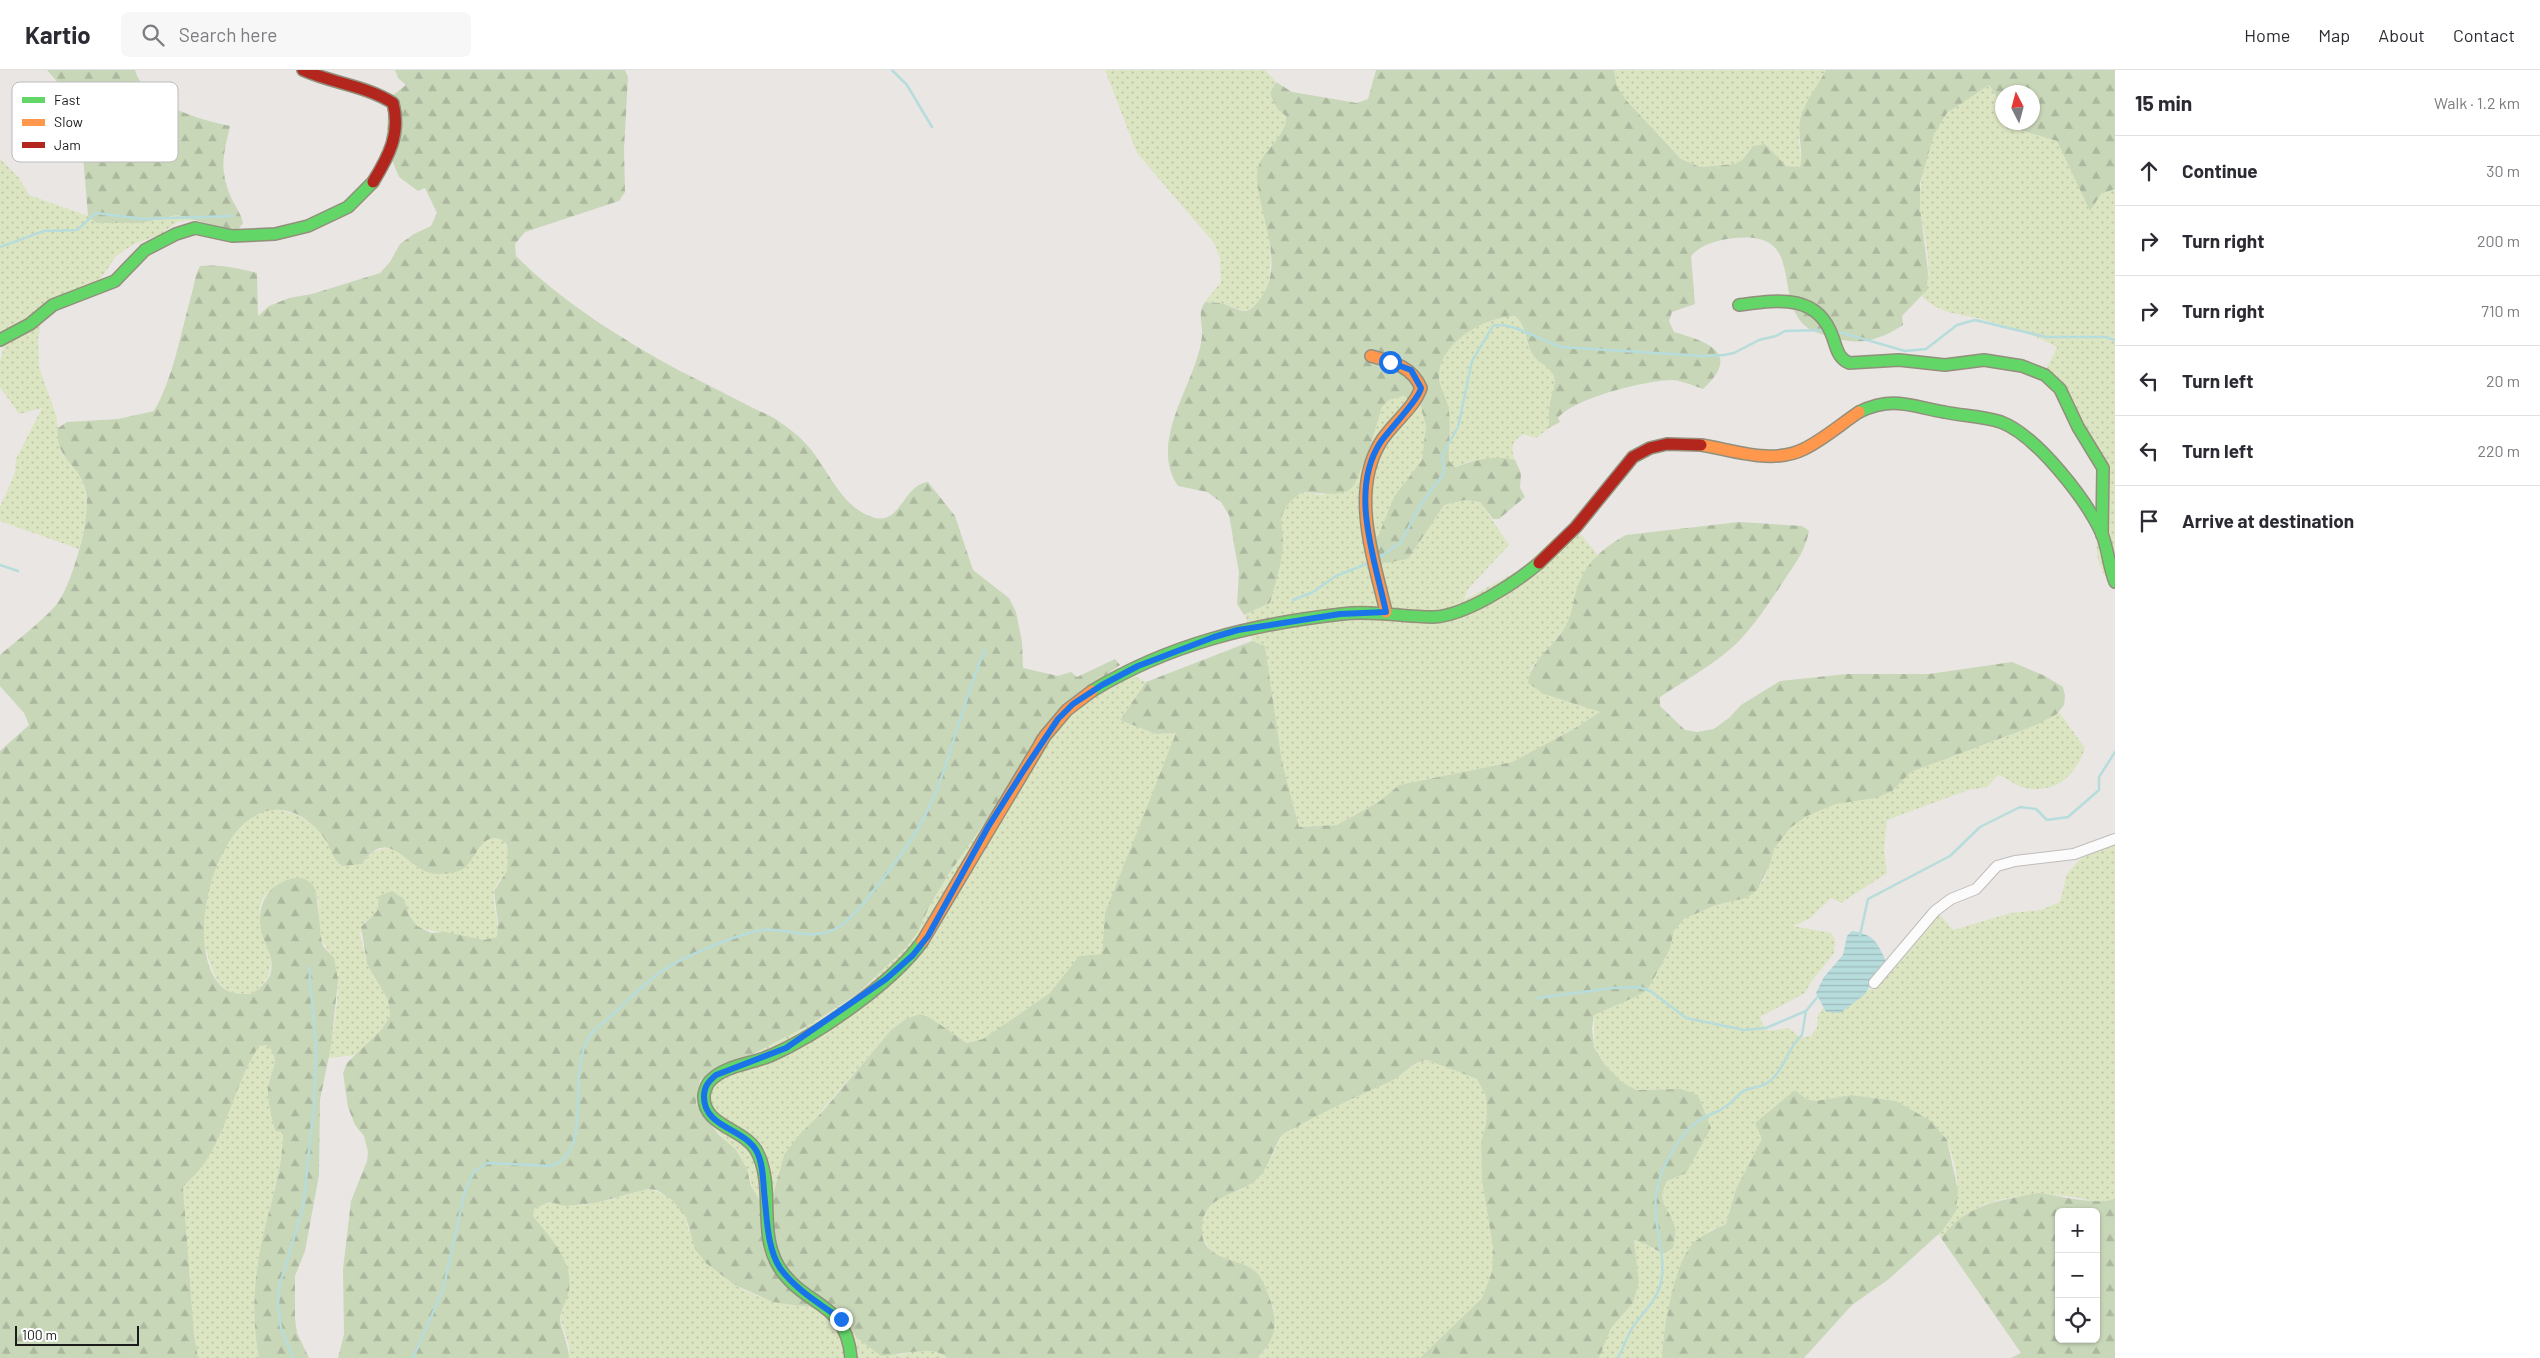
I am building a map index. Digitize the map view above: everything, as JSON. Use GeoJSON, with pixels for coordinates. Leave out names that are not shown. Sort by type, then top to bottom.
{"type":"FeatureCollection","features":[{"type":"Feature","properties":{"kind":"street"},"geometry":{"type":"LineString","coordinates":[[0,340],[30,324],[53,305],[115,281],[146,250],[176,234],[195,228],[243,236],[292,231],[348,207],[363,194],[381,171],[392,149],[396,125],[393,103],[382,96],[326,80],[303,70]]}},
{"type":"Feature","properties":{"kind":"street"},"geometry":{"type":"LineString","coordinates":[[1739,305],[1783,300],[1799,301],[1825,320],[1831,330],[1839,356],[1849,363],[1899,360],[1945,365],[1984,360],[2022,366],[2045,375],[2060,390],[2078,427],[2103,468],[2102,535]]}},
{"type":"Feature","properties":{"kind":"street"},"geometry":{"type":"LineString","coordinates":[[1372,356],[1406,367],[1416,375],[1421,388],[1418,398],[1400,416],[1379,444],[1365,480],[1370,536],[1386,612]]}},
{"type":"Feature","properties":{"kind":"street"},"geometry":{"type":"LineString","coordinates":[[850,1358],[849,1334],[841,1319],[802,1290],[779,1267],[767,1222],[759,1156],[752,1145],[712,1118],[706,1110],[704,1091],[708,1081],[716,1075],[786,1048],[872,989],[913,955],[928,936],[979,843],[1028,763],[1058,719],[1073,704],[1102,685],[1138,666],[1214,637],[1238,630],[1340,614],[1386,612],[1445,615],[1456,613],[1481,601],[1536,566],[1563,541],[1586,516],[1633,457],[1642,451],[1655,446],[1697,444],[1756,455],[1777,456],[1796,454],[1812,447],[1866,408],[1884,402],[1919,406],[2010,426],[2060,474],[2082,500],[2102,535],[2115,582]]}},
{"type":"Feature","properties":{"kind":"street"},"geometry":{"type":"LineString","coordinates":[[1874,983],[1940,906],[1951,899],[1976,889],[1997,866],[2015,861],[2074,854],[2115,839]]}},
{"type":"Feature","properties":{"kind":"green space"},"geometry":{"type":"Polygon","coordinates":[[[47,70],[135,70],[140,82],[57,82],[47,70]]]}},
{"type":"Feature","properties":{"kind":"green space"},"geometry":{"type":"Polygon","coordinates":[[[395,70],[625,70],[628,77],[624,149],[625,192],[619,201],[525,232],[515,244],[516,256],[553,289],[615,333],[680,371],[771,416],[788,428],[815,454],[835,486],[861,512],[872,517],[882,518],[889,516],[896,511],[913,490],[920,484],[928,482],[955,516],[973,570],[1009,598],[1016,612],[1022,642],[1023,668],[1058,676],[1071,672],[1077,677],[1115,659],[1120,665],[1070,701],[948,875],[929,907],[918,932],[906,948],[857,994],[811,1024],[753,1054],[719,1067],[700,1080],[696,1104],[718,1134],[736,1150],[747,1169],[751,1186],[759,1199],[768,1202],[774,1191],[784,1155],[799,1135],[823,1111],[891,1030],[906,1019],[920,1014],[932,1019],[967,1043],[983,1039],[1050,993],[1079,956],[1102,954],[1105,913],[1176,733],[1156,734],[1120,720],[1146,682],[1252,641],[1265,646],[1282,762],[1299,827],[1337,825],[1380,801],[1399,785],[1512,762],[1572,730],[1600,712],[1544,694],[1528,683],[1530,674],[1538,660],[1565,627],[1578,586],[1588,566],[1612,543],[1626,535],[1739,522],[1802,526],[1809,531],[1803,550],[1796,562],[1764,611],[1746,634],[1721,656],[1660,697],[1660,706],[1685,730],[1697,732],[1714,729],[1730,717],[1741,705],[1780,681],[1847,674],[1929,674],[2012,662],[2045,676],[2063,687],[2064,705],[2057,714],[2036,725],[1911,772],[1892,791],[1876,798],[1836,804],[1807,816],[1790,828],[1774,849],[1770,864],[1757,890],[1746,898],[1716,905],[1684,919],[1674,931],[1670,949],[1649,987],[1642,994],[1594,1015],[1592,1028],[1594,1047],[1604,1064],[1623,1083],[1637,1090],[1681,1089],[1698,1095],[1711,1128],[1686,1173],[1667,1181],[1664,1189],[1663,1201],[1675,1228],[1673,1248],[1665,1253],[1634,1240],[1639,1282],[1633,1303],[1611,1328],[1599,1358],[1420,1358],[1482,1298],[1492,1272],[1493,1248],[1482,1180],[1481,1142],[1486,1124],[1486,1096],[1477,1079],[1427,1060],[1417,1063],[1391,1081],[1283,1134],[1261,1175],[1248,1185],[1215,1202],[1204,1216],[1202,1226],[1203,1238],[1207,1247],[1214,1253],[1250,1268],[1257,1273],[1268,1294],[1273,1312],[1274,1328],[1269,1344],[1257,1358],[947,1358],[941,1354],[926,1351],[881,1356],[856,1337],[849,1323],[809,1307],[773,1302],[735,1285],[706,1263],[695,1249],[686,1217],[672,1200],[657,1190],[648,1189],[595,1203],[565,1206],[549,1202],[534,1209],[533,1216],[559,1250],[568,1269],[569,1290],[560,1317],[569,1358],[338,1358],[344,1334],[343,1269],[351,1201],[367,1161],[368,1152],[364,1136],[355,1125],[348,1107],[343,1073],[347,1063],[382,1029],[390,1016],[388,1000],[367,964],[361,927],[377,911],[379,896],[392,891],[404,899],[409,915],[417,926],[431,933],[446,932],[484,940],[497,937],[498,923],[494,891],[507,871],[507,845],[502,840],[489,839],[484,842],[468,865],[463,869],[447,873],[427,872],[399,853],[381,848],[372,852],[362,864],[342,866],[334,857],[323,836],[306,820],[291,812],[265,812],[242,826],[224,850],[212,881],[205,915],[205,947],[212,974],[228,991],[251,994],[266,982],[272,967],[271,957],[262,934],[260,921],[260,914],[267,894],[287,880],[299,878],[305,879],[315,888],[323,946],[334,958],[338,980],[331,1046],[320,1100],[319,1175],[305,1251],[295,1276],[297,1333],[309,1358],[259,1358],[257,1346],[254,1310],[256,1275],[277,1181],[283,1132],[275,1131],[270,1110],[268,1088],[275,1060],[271,1050],[266,1045],[259,1046],[251,1060],[213,1150],[202,1167],[183,1187],[194,1334],[198,1358],[0,1358],[0,751],[29,725],[24,713],[0,686],[0,655],[40,621],[59,601],[70,578],[80,546],[86,513],[87,499],[85,488],[77,472],[63,454],[58,439],[58,428],[67,422],[118,419],[154,411],[171,371],[200,266],[229,267],[257,273],[258,316],[269,306],[289,298],[312,294],[380,273],[390,262],[400,244],[414,234],[431,226],[437,213],[425,188],[418,191],[399,177],[386,145],[388,114],[392,96],[406,85],[398,78],[395,70]]]}},
{"type":"Feature","properties":{"kind":"green space"},"geometry":{"type":"Polygon","coordinates":[[[1105,70],[1265,70],[1276,82],[1270,93],[1277,109],[1286,116],[1285,123],[1283,130],[1257,175],[1268,228],[1270,269],[1267,287],[1259,302],[1245,311],[1221,303],[1205,302],[1221,282],[1220,258],[1214,243],[1137,153],[1105,70]]]}},
{"type":"Feature","properties":{"kind":"green space"},"geometry":{"type":"Polygon","coordinates":[[[1376,70],[1614,70],[1617,86],[1626,100],[1681,159],[1700,167],[1735,164],[1742,160],[1753,146],[1765,144],[1786,166],[1800,167],[1800,120],[1808,100],[1826,70],[2115,70],[2115,189],[2101,194],[2090,211],[2057,141],[2020,130],[2040,130],[2040,85],[1995,85],[1995,94],[1989,85],[1947,113],[1934,134],[1920,183],[1920,207],[1928,272],[1927,290],[1902,316],[1903,325],[1883,336],[1865,341],[1845,341],[1805,326],[1797,316],[1791,302],[1783,261],[1769,243],[1755,238],[1735,238],[1717,241],[1706,245],[1691,256],[1695,304],[1672,312],[1669,321],[1674,332],[1698,340],[1716,351],[1720,358],[1720,366],[1714,377],[1703,389],[1685,382],[1673,380],[1646,383],[1595,397],[1566,411],[1558,418],[1560,422],[1549,428],[1549,410],[1554,388],[1554,377],[1550,370],[1533,355],[1522,324],[1515,316],[1504,317],[1479,326],[1468,332],[1448,350],[1442,361],[1439,373],[1449,413],[1449,461],[1455,467],[1492,458],[1515,460],[1521,473],[1520,488],[1525,497],[1499,519],[1493,519],[1480,502],[1465,500],[1444,505],[1408,559],[1386,563],[1377,561],[1374,546],[1394,497],[1422,460],[1426,426],[1420,403],[1412,398],[1403,396],[1389,400],[1382,407],[1368,454],[1354,485],[1348,491],[1334,494],[1302,492],[1286,508],[1282,514],[1283,543],[1281,560],[1270,603],[1244,615],[1237,604],[1239,573],[1229,515],[1221,502],[1207,492],[1178,486],[1170,468],[1168,450],[1171,431],[1176,411],[1198,354],[1202,336],[1201,310],[1205,302],[1222,303],[1245,311],[1257,303],[1268,285],[1271,255],[1257,176],[1261,160],[1282,132],[1285,124],[1286,116],[1277,109],[1270,93],[1276,82],[1292,92],[1357,103],[1368,99],[1376,70]]]}},
{"type":"Feature","properties":{"kind":"green space"},"geometry":{"type":"Polygon","coordinates":[[[1614,70],[1826,70],[1809,102],[1800,127],[1800,167],[1786,166],[1765,144],[1747,152],[1742,160],[1735,164],[1700,167],[1681,159],[1626,100],[1617,86],[1614,70]]]}},
{"type":"Feature","properties":{"kind":"green space"},"geometry":{"type":"Polygon","coordinates":[[[1989,85],[1995,94],[1995,130],[2020,130],[2057,141],[2090,210],[2101,194],[2115,189],[2115,585],[2104,574],[2099,561],[2097,546],[2101,483],[2098,469],[2065,408],[2043,377],[2057,347],[2011,328],[1942,310],[1922,296],[1928,278],[1927,253],[1920,206],[1923,171],[1930,144],[1941,121],[1952,109],[1989,85]]]}},
{"type":"Feature","properties":{"kind":"green space"},"geometry":{"type":"Polygon","coordinates":[[[178,110],[189,115],[230,126],[224,152],[224,168],[230,195],[243,223],[238,230],[229,230],[177,215],[141,223],[96,223],[88,216],[84,162],[178,162],[178,110]]]}},
{"type":"Feature","properties":{"kind":"green space"},"geometry":{"type":"Polygon","coordinates":[[[0,159],[19,178],[29,195],[88,216],[96,223],[141,223],[177,215],[196,220],[177,222],[160,235],[134,244],[116,256],[98,283],[43,309],[38,340],[39,367],[56,415],[61,453],[76,469],[85,488],[87,511],[79,549],[0,521],[0,507],[15,473],[16,459],[42,408],[19,414],[0,387],[0,362],[7,334],[0,339],[0,159]]]}},
{"type":"Feature","properties":{"kind":"green space"},"geometry":{"type":"Polygon","coordinates":[[[1515,316],[1522,324],[1533,355],[1550,370],[1554,377],[1554,388],[1549,410],[1549,428],[1536,438],[1523,434],[1519,437],[1513,446],[1515,460],[1508,458],[1469,462],[1454,467],[1449,461],[1449,418],[1439,379],[1442,361],[1448,350],[1468,332],[1491,321],[1515,316]]]}},
{"type":"Feature","properties":{"kind":"green space"},"geometry":{"type":"Polygon","coordinates":[[[1403,396],[1412,398],[1420,403],[1426,426],[1422,461],[1405,482],[1374,546],[1434,517],[1444,505],[1465,500],[1480,502],[1509,545],[1468,589],[1464,600],[1521,569],[1571,523],[1598,555],[1580,580],[1572,613],[1564,629],[1530,670],[1544,694],[1600,712],[1572,730],[1512,762],[1399,785],[1380,801],[1337,825],[1299,827],[1282,762],[1265,647],[1252,641],[1245,615],[1270,603],[1281,514],[1287,504],[1302,492],[1323,495],[1368,454],[1382,407],[1389,400],[1403,396]]]}},
{"type":"Feature","properties":{"kind":"green space"},"geometry":{"type":"Polygon","coordinates":[[[1118,668],[1146,682],[1120,720],[1156,734],[1177,733],[1105,913],[1102,954],[1079,956],[1050,993],[983,1039],[967,1043],[932,1019],[906,1019],[891,1030],[784,1155],[774,1191],[768,1203],[762,1200],[754,1192],[745,1165],[696,1104],[700,1080],[719,1067],[753,1054],[811,1024],[857,994],[906,948],[918,932],[929,907],[948,875],[1046,725],[1118,668]]]}},
{"type":"Feature","properties":{"kind":"green space"},"geometry":{"type":"Polygon","coordinates":[[[2059,712],[2085,748],[2081,758],[2070,774],[2055,785],[2037,789],[2022,787],[1998,775],[1987,787],[1968,790],[1887,820],[1884,850],[1887,873],[1841,903],[1831,898],[1809,919],[1793,926],[1831,933],[1835,940],[1834,953],[1811,982],[1805,993],[1760,1017],[1768,1031],[1789,1028],[1800,1038],[1811,1036],[1817,1027],[1818,1015],[1823,1008],[1848,996],[1874,988],[1930,920],[1940,915],[1953,930],[2011,913],[2041,910],[2060,902],[2067,874],[2081,858],[2115,843],[2115,1198],[2105,1202],[2095,1202],[2074,1197],[2037,1195],[2001,1200],[1984,1205],[1968,1213],[1941,1238],[1938,1234],[1947,1224],[1953,1213],[1958,1190],[1955,1165],[1947,1140],[1896,1101],[1851,1095],[1816,1101],[1806,1099],[1763,1139],[1736,1189],[1726,1224],[1711,1230],[1689,1248],[1670,1304],[1663,1339],[1662,1358],[1599,1358],[1611,1328],[1633,1303],[1639,1282],[1634,1240],[1642,1241],[1653,1250],[1675,1227],[1664,1205],[1664,1188],[1667,1181],[1686,1173],[1692,1158],[1706,1138],[1681,1089],[1637,1090],[1623,1083],[1604,1064],[1594,1046],[1594,1015],[1642,994],[1649,987],[1670,949],[1674,931],[1684,919],[1716,905],[1746,898],[1764,880],[1773,849],[1790,828],[1807,816],[1836,804],[1876,798],[1911,772],[2036,725],[2059,712]]]}},
{"type":"Feature","properties":{"kind":"green space"},"geometry":{"type":"Polygon","coordinates":[[[266,809],[284,811],[310,822],[323,835],[335,858],[342,866],[362,864],[372,853],[378,850],[389,849],[401,853],[420,868],[430,870],[463,869],[476,850],[485,841],[492,837],[498,837],[506,845],[509,865],[494,891],[498,926],[497,937],[481,940],[421,928],[412,921],[404,899],[377,904],[377,911],[363,924],[360,934],[367,964],[388,1000],[390,1016],[382,1029],[355,1055],[328,1058],[337,1007],[338,987],[330,953],[320,933],[318,900],[313,887],[299,880],[286,880],[274,887],[263,899],[260,912],[270,954],[270,967],[265,981],[251,994],[233,993],[222,986],[217,980],[206,950],[203,921],[208,888],[214,872],[229,842],[252,818],[266,809]]]}},
{"type":"Feature","properties":{"kind":"green space"},"geometry":{"type":"Polygon","coordinates":[[[259,1045],[266,1045],[274,1055],[275,1060],[269,1082],[268,1098],[275,1131],[283,1131],[277,1181],[256,1275],[255,1322],[259,1358],[198,1358],[194,1334],[183,1187],[202,1167],[213,1150],[244,1074],[259,1045]]]}},
{"type":"Feature","properties":{"kind":"green space"},"geometry":{"type":"Polygon","coordinates":[[[1427,1060],[1477,1079],[1480,1081],[1486,1096],[1486,1124],[1481,1142],[1482,1180],[1493,1248],[1492,1272],[1482,1298],[1420,1358],[1257,1358],[1266,1350],[1274,1309],[1257,1273],[1248,1267],[1225,1260],[1211,1251],[1203,1238],[1201,1226],[1205,1211],[1220,1198],[1242,1189],[1265,1170],[1283,1134],[1318,1115],[1395,1079],[1420,1061],[1427,1060]]]}},
{"type":"Feature","properties":{"kind":"green space"},"geometry":{"type":"Polygon","coordinates":[[[1795,1090],[1806,1099],[1816,1101],[1851,1095],[1896,1101],[1931,1121],[1947,1140],[1958,1191],[1956,1211],[1943,1230],[1889,1279],[1852,1305],[1804,1358],[1662,1358],[1664,1333],[1673,1287],[1683,1260],[1695,1241],[1726,1224],[1736,1189],[1762,1139],[1755,1123],[1795,1090]]]}},
{"type":"Feature","properties":{"kind":"green space"},"geometry":{"type":"Polygon","coordinates":[[[647,1189],[664,1195],[679,1207],[686,1217],[687,1228],[694,1239],[725,1277],[736,1286],[760,1297],[825,1312],[852,1326],[898,1355],[917,1351],[930,1351],[942,1354],[947,1358],[569,1358],[569,1345],[560,1318],[564,1306],[548,1237],[533,1216],[534,1209],[549,1202],[574,1205],[586,1204],[647,1189]]]}},
{"type":"Feature","properties":{"kind":"green space"},"geometry":{"type":"Polygon","coordinates":[[[2038,1193],[2090,1201],[2115,1198],[2115,1358],[2011,1358],[2021,1353],[1941,1238],[1961,1218],[1972,1211],[1996,1202],[2038,1193]]]}},
{"type":"Feature","properties":{"kind":"water"},"geometry":{"type":"Polygon","coordinates":[[[1852,931],[1866,935],[1875,941],[1887,963],[1863,996],[1840,1013],[1826,1012],[1816,993],[1824,977],[1843,955],[1847,936],[1852,931]]]}},
{"type":"Feature","properties":{"kind":"waterway"},"geometry":{"type":"LineString","coordinates":[[892,70],[907,85],[932,127]]}},
{"type":"Feature","properties":{"kind":"waterway"},"geometry":{"type":"LineString","coordinates":[[0,247],[44,231],[77,230],[96,213],[143,219],[232,216]]}},
{"type":"Feature","properties":{"kind":"waterway"},"geometry":{"type":"LineString","coordinates":[[1836,331],[1905,351],[1926,349],[1957,325],[1975,320],[2046,337],[2105,337],[2115,340]]}},
{"type":"Feature","properties":{"kind":"waterway"},"geometry":{"type":"LineString","coordinates":[[1379,558],[1401,542],[1420,506],[1444,473],[1442,455],[1458,427],[1472,361],[1493,326],[1499,325],[1516,328],[1561,347],[1703,356],[1734,353],[1759,340],[1776,336],[1785,331],[1826,330]]}},
{"type":"Feature","properties":{"kind":"waterway"},"geometry":{"type":"LineString","coordinates":[[1293,600],[1313,592],[1336,576],[1369,563]]}},
{"type":"Feature","properties":{"kind":"waterway"},"geometry":{"type":"LineString","coordinates":[[0,565],[18,571]]}},
{"type":"Feature","properties":{"kind":"waterway"},"geometry":{"type":"LineString","coordinates":[[413,1358],[443,1290],[465,1191],[474,1172],[487,1163],[550,1166],[565,1157],[573,1143],[577,1125],[581,1061],[586,1043],[597,1028],[659,973],[694,954],[752,932],[772,930],[819,934],[837,928],[854,914],[895,862],[925,815],[937,789],[985,650]]}},
{"type":"Feature","properties":{"kind":"waterway"},"geometry":{"type":"LineString","coordinates":[[1860,935],[1868,899],[1950,856],[1980,827],[2020,807],[2036,809],[2047,820],[2068,817],[2099,790],[2099,777],[2115,752]]}},
{"type":"Feature","properties":{"kind":"waterway"},"geometry":{"type":"LineString","coordinates":[[293,1358],[281,1328],[278,1305],[279,1287],[303,1208],[314,1105],[316,1050],[309,967]]}},
{"type":"Feature","properties":{"kind":"waterway"},"geometry":{"type":"LineString","coordinates":[[1538,998],[1612,988],[1639,987],[1652,992],[1686,1018],[1744,1030],[1766,1028],[1806,1011],[1819,995]]}},
{"type":"Feature","properties":{"kind":"waterway"},"geometry":{"type":"LineString","coordinates":[[1618,1358],[1631,1330],[1653,1301],[1661,1282],[1662,1259],[1655,1200],[1659,1179],[1667,1160],[1684,1134],[1698,1121],[1719,1111],[1742,1092],[1763,1085],[1775,1076],[1802,1035],[1806,1011]]}},
{"type":"Feature","properties":{"kind":"traffic: fast"},"geometry":{"type":"LineString","coordinates":[[0,340],[30,324],[53,305],[115,281],[145,250],[176,234],[195,228],[232,236],[275,234],[308,226],[348,207],[373,182]]}},
{"type":"Feature","properties":{"kind":"traffic: fast"},"geometry":{"type":"LineString","coordinates":[[1739,305],[1782,301],[1807,306],[1826,323],[1838,353],[1842,359],[1849,363],[1899,360],[1945,365],[1984,360],[2022,366],[2045,375],[2060,389],[2078,427],[2103,468],[2102,535]]}},
{"type":"Feature","properties":{"kind":"traffic: fast"},"geometry":{"type":"LineString","coordinates":[[1859,412],[1882,404],[1902,404],[1994,420],[2015,429],[2045,454],[2085,504],[2102,534],[2115,582]]}},
{"type":"Feature","properties":{"kind":"traffic: fast"},"geometry":{"type":"LineString","coordinates":[[1092,691],[1151,661],[1181,649],[1244,630],[1309,618],[1354,613],[1433,617],[1460,611],[1489,598],[1539,563]]}},
{"type":"Feature","properties":{"kind":"traffic: fast"},"geometry":{"type":"LineString","coordinates":[[851,1358],[848,1339],[841,1325],[823,1306],[789,1280],[779,1267],[769,1239],[765,1178],[756,1150],[742,1136],[724,1126],[709,1114],[705,1105],[704,1095],[709,1083],[723,1071],[772,1055],[791,1046],[832,1021],[873,991],[909,958],[922,942]]}},
{"type":"Feature","properties":{"kind":"traffic: slow"},"geometry":{"type":"LineString","coordinates":[[1371,356],[1394,363],[1407,370],[1421,388],[1413,403],[1380,443],[1371,463],[1367,483],[1367,527],[1386,612]]}},
{"type":"Feature","properties":{"kind":"traffic: slow"},"geometry":{"type":"LineString","coordinates":[[1701,445],[1753,455],[1779,456],[1792,454],[1818,441],[1859,412]]}},
{"type":"Feature","properties":{"kind":"traffic: slow"},"geometry":{"type":"LineString","coordinates":[[922,942],[1045,736],[1067,710],[1092,691]]}},
{"type":"Feature","properties":{"kind":"traffic: jam"},"geometry":{"type":"LineString","coordinates":[[303,70],[372,92],[393,103],[396,124],[392,144],[373,182]]}},
{"type":"Feature","properties":{"kind":"traffic: jam"},"geometry":{"type":"LineString","coordinates":[[1539,563],[1576,527],[1633,457],[1650,448],[1667,444],[1701,445]]}},
{"type":"Feature","properties":{"kind":"route"},"geometry":{"type":"LineString","coordinates":[[841,1319],[790,1280],[779,1267],[767,1222],[759,1156],[752,1145],[712,1118],[706,1110],[704,1091],[708,1081],[716,1075],[769,1057],[786,1048],[858,1000],[913,955],[928,936],[988,827],[1024,770],[1058,719],[1073,704],[1102,685],[1138,666],[1214,637],[1238,630],[1340,614],[1386,612],[1370,536],[1365,480],[1370,462],[1379,444],[1400,416],[1421,393],[1420,384],[1416,375],[1411,370],[1390,362]]}}]}
